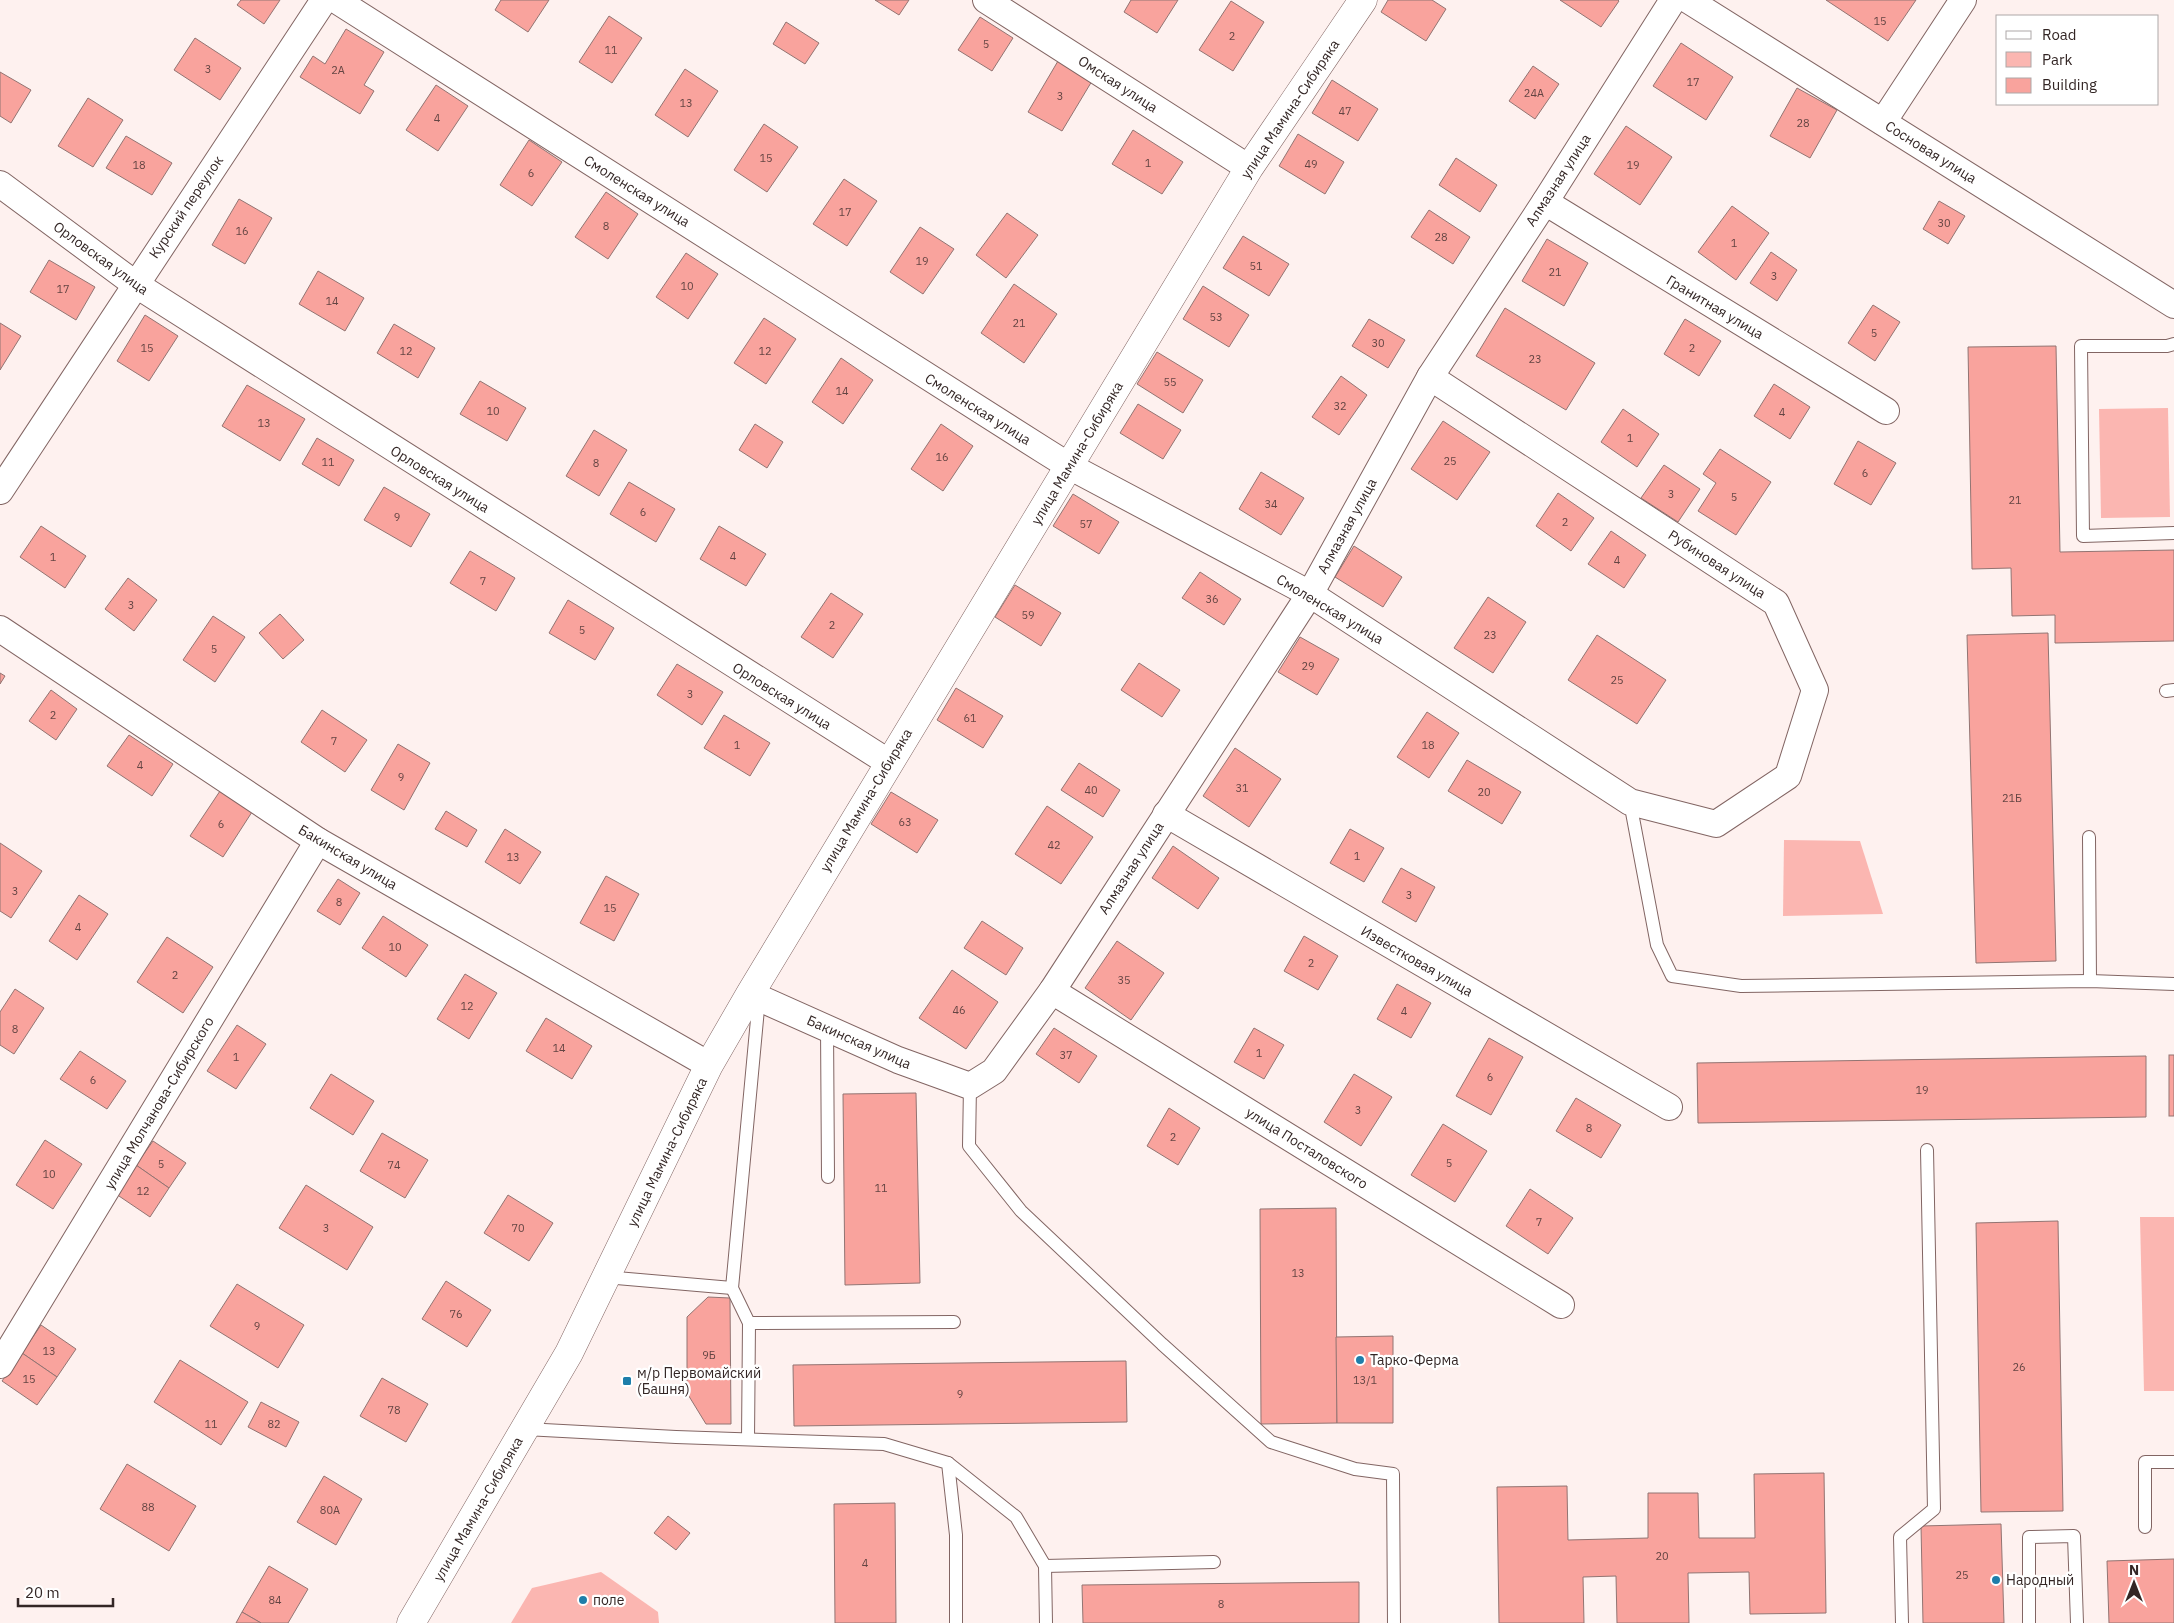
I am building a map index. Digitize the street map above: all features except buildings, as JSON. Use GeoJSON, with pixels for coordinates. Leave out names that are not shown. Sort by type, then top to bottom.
{"type":"FeatureCollection","features":[{"type":"Feature","properties":{"kind":"street","name":"Курский переулок"},"geometry":{"type":"LineString","coordinates":[[0,491],[324,0]]}},
{"type":"Feature","properties":{"kind":"street","name":"Смоленская улица"},"geometry":{"type":"LineString","coordinates":[[336,0],[1069,466],[1310,594],[1630,802]]}},
{"type":"Feature","properties":{"kind":"street","name":"Омская улица"},"geometry":{"type":"LineString","coordinates":[[986,0],[1249,168]]}},
{"type":"Feature","properties":{"kind":"street","name":"улица Мамина-Сибиряка"},"geometry":{"type":"LineString","coordinates":[[411,1623],[568,1353],[709,1065],[755,996],[888,762],[1249,168],[1363,0]]}},
{"type":"Feature","properties":{"kind":"street","name":"Алмазная улица"},"geometry":{"type":"LineString","coordinates":[[970,1086],[994,1071],[1052,991],[1310,594],[1430,377],[1545,202],[1673,0]]}},
{"type":"Feature","properties":{"kind":"street","name":"Сосновая улица"},"geometry":{"type":"LineString","coordinates":[[1688,0],[2174,305]]}},
{"type":"Feature","properties":{"kind":"street"},"geometry":{"type":"LineString","coordinates":[[1883,122],[1962,0]]}},
{"type":"Feature","properties":{"kind":"street","name":"Орловская улица"},"geometry":{"type":"LineString","coordinates":[[0,184],[135,284],[888,762]]}},
{"type":"Feature","properties":{"kind":"street","name":"Гранитная улица"},"geometry":{"type":"LineString","coordinates":[[1545,202],[1886,411]]}},
{"type":"Feature","properties":{"kind":"street","name":"Рубиновая улица"},"geometry":{"type":"LineString","coordinates":[[1430,377],[1776,603],[1815,690],[1788,776],[1716,824],[1630,802]]}},
{"type":"Feature","properties":{"kind":"street","name":"Бакинская улица"},"geometry":{"type":"LineString","coordinates":[[0,629],[318,841],[709,1065]]}},
{"type":"Feature","properties":{"kind":"street","name":"Известковая улица"},"geometry":{"type":"LineString","coordinates":[[1166,814],[1669,1107]]}},
{"type":"Feature","properties":{"kind":"street","name":"улица Молчанова-Сибирского"},"geometry":{"type":"LineString","coordinates":[[0,1365],[318,841]]}},
{"type":"Feature","properties":{"kind":"street","name":"улица Посталовского"},"geometry":{"type":"LineString","coordinates":[[1052,991],[1561,1305]]}},
{"type":"Feature","properties":{"kind":"street","name":"Бакинская улица"},"geometry":{"type":"LineString","coordinates":[[755,996],[898,1060],[970,1086]]}},
{"type":"Feature","properties":{"kind":"lane"},"geometry":{"type":"LineString","coordinates":[[2174,344],[2167,346],[2080,346],[2083,536],[2174,533]]}},
{"type":"Feature","properties":{"kind":"lane"},"geometry":{"type":"LineString","coordinates":[[1630,802],[1657,946],[1672,976],[1741,986],[2090,981],[2174,984]]}},
{"type":"Feature","properties":{"kind":"lane"},"geometry":{"type":"LineString","coordinates":[[2089,837],[2090,981]]}},
{"type":"Feature","properties":{"kind":"lane"},"geometry":{"type":"LineString","coordinates":[[748,1439],[749,1323],[732,1288],[755,996]]}},
{"type":"Feature","properties":{"kind":"lane"},"geometry":{"type":"LineString","coordinates":[[826,1027],[828,1177]]}},
{"type":"Feature","properties":{"kind":"lane"},"geometry":{"type":"LineString","coordinates":[[970,1086],[969,1146],[1021,1211],[1162,1344],[1271,1442],[1355,1469],[1393,1474],[1394,1623]]}},
{"type":"Feature","properties":{"kind":"lane"},"geometry":{"type":"LineString","coordinates":[[1902,1623],[1900,1537],[1934,1509],[1927,1150]]}},
{"type":"Feature","properties":{"kind":"lane"},"geometry":{"type":"LineString","coordinates":[[605,1277],[732,1288]]}},
{"type":"Feature","properties":{"kind":"lane"},"geometry":{"type":"LineString","coordinates":[[749,1323],[954,1322]]}},
{"type":"Feature","properties":{"kind":"lane"},"geometry":{"type":"LineString","coordinates":[[525,1429],[884,1444],[948,1464],[1016,1517],[1045,1566],[1046,1623]]}},
{"type":"Feature","properties":{"kind":"lane"},"geometry":{"type":"LineString","coordinates":[[2145,1527],[2145,1462],[2174,1462]]}},
{"type":"Feature","properties":{"kind":"lane"},"geometry":{"type":"LineString","coordinates":[[948,1464],[956,1535],[956,1623]]}},
{"type":"Feature","properties":{"kind":"lane"},"geometry":{"type":"LineString","coordinates":[[2029,1623],[2029,1537],[2074,1536],[2077,1623]]}},
{"type":"Feature","properties":{"kind":"lane"},"geometry":{"type":"LineString","coordinates":[[1045,1566],[1214,1562]]}},
{"type":"Feature","properties":{"kind":"green space"},"geometry":{"type":"Polygon","coordinates":[[[2168,408],[2170,517],[2101,518],[2099,409],[2168,408]]]}},
{"type":"Feature","properties":{"kind":"green space"},"geometry":{"type":"Polygon","coordinates":[[[1784,840],[1860,841],[1883,914],[1783,916],[1784,840]]]}},
{"type":"Feature","properties":{"kind":"green space"},"geometry":{"type":"Polygon","coordinates":[[[2140,1217],[2174,1217],[2174,1391],[2144,1391],[2140,1217]]]}},
{"type":"Feature","properties":{"kind":"green space","name":"поле"},"geometry":{"type":"Polygon","coordinates":[[[601,1572],[658,1612],[659,1623],[511,1623],[532,1588],[601,1572]]]}},
{"type":"Feature","properties":{"kind":"place","name":"Тарко-Ферма"},"geometry":{"type":"Point","coordinates":[1360,1360]}},
{"type":"Feature","properties":{"kind":"place","name":"м/р Первомайский (Башня)"},"geometry":{"type":"Point","coordinates":[627,1381]}},
{"type":"Feature","properties":{"kind":"place","name":"Народный"},"geometry":{"type":"Point","coordinates":[1996,1580]}},
{"type":"Feature","properties":{"kind":"place","name":"поле"},"geometry":{"type":"Point","coordinates":[583,1600]}}]}
